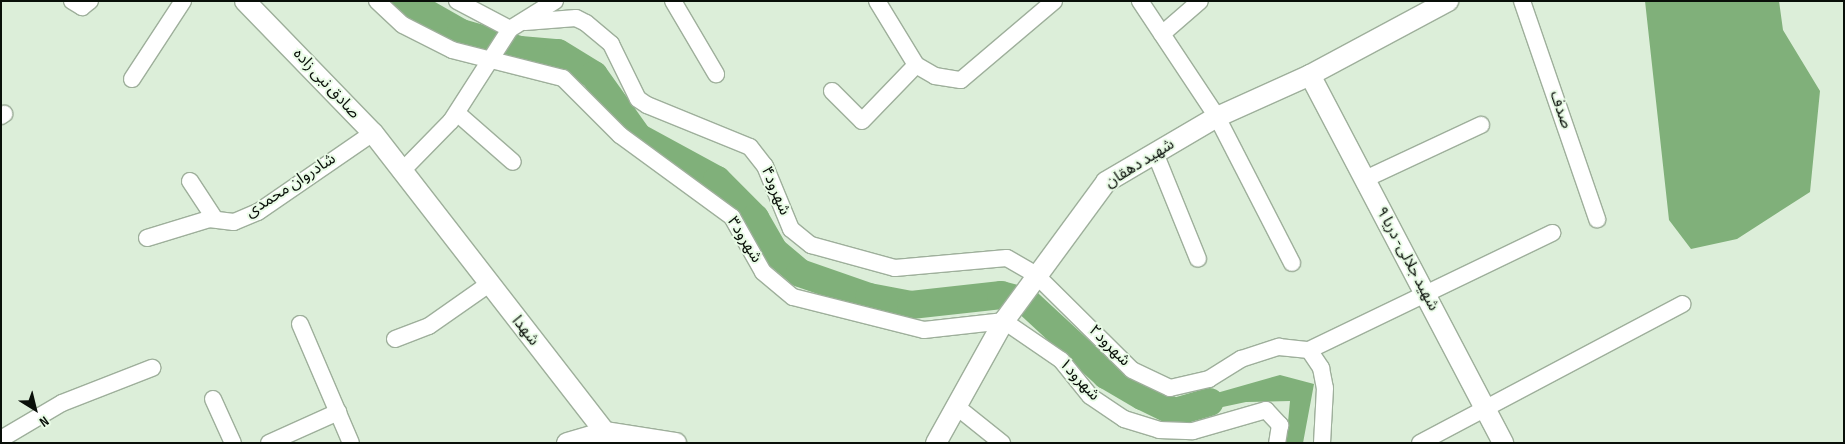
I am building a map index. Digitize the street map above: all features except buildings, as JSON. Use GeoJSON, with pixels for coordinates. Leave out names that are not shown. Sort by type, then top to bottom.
{"type":"FeatureCollection","features":[{"type":"Feature","properties":{"kind":"street"},"geometry":{"type":"LineString","coordinates":[[72,1],[82,7],[90,1]]}},
{"type":"Feature","properties":{"kind":"street"},"geometry":{"type":"LineString","coordinates":[[132,79],[183,1]]}},
{"type":"Feature","properties":{"kind":"street","name":"صادق نبی زاده"},"geometry":{"type":"LineString","coordinates":[[245,1],[373,133],[401,172]]}},
{"type":"Feature","properties":{"kind":"street","name":"شهرود۳"},"geometry":{"type":"LineString","coordinates":[[377,1],[425,38],[488,60],[563,78],[620,135],[732,218],[763,272],[793,297],[924,330],[1004,321]]}},
{"type":"Feature","properties":{"kind":"street"},"geometry":{"type":"LineString","coordinates":[[457,1],[518,26]]}},
{"type":"Feature","properties":{"kind":"street"},"geometry":{"type":"LineString","coordinates":[[401,172],[428,149],[457,112],[488,60],[518,26],[555,1]]}},
{"type":"Feature","properties":{"kind":"street"},"geometry":{"type":"LineString","coordinates":[[673,1],[716,74]]}},
{"type":"Feature","properties":{"kind":"street"},"geometry":{"type":"LineString","coordinates":[[877,1],[916,65],[935,76],[960,80],[1054,1]]}},
{"type":"Feature","properties":{"kind":"street"},"geometry":{"type":"LineString","coordinates":[[1140,1],[1218,118],[1292,262]]}},
{"type":"Feature","properties":{"kind":"street"},"geometry":{"type":"LineString","coordinates":[[1162,34],[1200,1]]}},
{"type":"Feature","properties":{"kind":"street","name":"شهید دهقان"},"geometry":{"type":"LineString","coordinates":[[936,443],[1004,321],[1035,274],[1106,182],[1218,118],[1310,75],[1448,1]]}},
{"type":"Feature","properties":{"kind":"street","name":"صدف"},"geometry":{"type":"LineString","coordinates":[[1522,1],[1597,219]]}},
{"type":"Feature","properties":{"kind":"street","name":"شهرود۴"},"geometry":{"type":"LineString","coordinates":[[518,26],[576,18],[586,23],[611,44],[638,98],[647,105],[750,147],[765,166],[791,230],[811,246],[895,268],[998,256],[1035,274]]}},
{"type":"Feature","properties":{"kind":"street"},"geometry":{"type":"LineString","coordinates":[[832,92],[853,117],[862,121],[916,65]]}},
{"type":"Feature","properties":{"kind":"street","name":"شهید جلالی- دریا ۹"},"geometry":{"type":"LineString","coordinates":[[1310,75],[1503,443]]}},
{"type":"Feature","properties":{"kind":"street"},"geometry":{"type":"LineString","coordinates":[[457,112],[513,162]]}},
{"type":"Feature","properties":{"kind":"street"},"geometry":{"type":"LineString","coordinates":[[1365,179],[1481,125]]}},
{"type":"Feature","properties":{"kind":"street","name":"شادروان محمدی"},"geometry":{"type":"LineString","coordinates":[[147,238],[215,219],[234,222],[258,212],[373,133]]}},
{"type":"Feature","properties":{"kind":"street"},"geometry":{"type":"LineString","coordinates":[[1155,153],[1198,258]]}},
{"type":"Feature","properties":{"kind":"street","name":"شهدا"},"geometry":{"type":"LineString","coordinates":[[401,172],[605,432]]}},
{"type":"Feature","properties":{"kind":"street"},"geometry":{"type":"LineString","coordinates":[[190,181],[215,219]]}},
{"type":"Feature","properties":{"kind":"street"},"geometry":{"type":"LineString","coordinates":[[1322,443],[1325,388],[1321,368],[1309,350],[1427,295],[1552,233]]}},
{"type":"Feature","properties":{"kind":"street","name":"شهرود۲"},"geometry":{"type":"LineString","coordinates":[[1035,274],[1132,370],[1170,388],[1209,379],[1241,360],[1279,347],[1309,350]]}},
{"type":"Feature","properties":{"kind":"street"},"geometry":{"type":"LineString","coordinates":[[395,339],[429,326],[489,284]]}},
{"type":"Feature","properties":{"kind":"street"},"geometry":{"type":"LineString","coordinates":[[1420,443],[1683,304]]}},
{"type":"Feature","properties":{"kind":"street","name":"شهرود۱"},"geometry":{"type":"LineString","coordinates":[[1004,321],[1061,360],[1090,396],[1124,419],[1159,430],[1193,431],[1266,410],[1280,425],[1278,443]]}},
{"type":"Feature","properties":{"kind":"street"},"geometry":{"type":"LineString","coordinates":[[300,324],[351,443]]}},
{"type":"Feature","properties":{"kind":"street"},"geometry":{"type":"LineString","coordinates":[[1,438],[62,403],[152,368]]}},
{"type":"Feature","properties":{"kind":"street"},"geometry":{"type":"LineString","coordinates":[[213,399],[233,443]]}},
{"type":"Feature","properties":{"kind":"street"},"geometry":{"type":"LineString","coordinates":[[957,406],[1002,443]]}},
{"type":"Feature","properties":{"kind":"street"},"geometry":{"type":"LineString","coordinates":[[269,443],[338,412]]}},
{"type":"Feature","properties":{"kind":"street"},"geometry":{"type":"LineString","coordinates":[[567,443],[605,432],[676,443]]}},
{"type":"Feature","properties":{"kind":"shaded area"},"geometry":{"type":"Polygon","coordinates":[[[1645,1],[1779,1],[1783,30],[1820,91],[1810,192],[1737,239],[1691,249],[1669,220],[1645,1]]]}},
{"type":"Feature","properties":{"kind":"shaded area"},"geometry":{"type":"Polygon","coordinates":[[[1280,375],[1314,384],[1303,443],[1286,443],[1290,401],[1246,402],[1171,418],[1178,404],[1280,375]]]}},
{"type":"Feature","properties":{"kind":"waterway"},"geometry":{"type":"LineString","coordinates":[[405,1],[461,33],[520,50],[558,53],[594,75],[638,137],[717,180],[755,218],[774,251],[800,273],[869,297],[911,305],[1001,295],[1027,302],[1106,375],[1142,396],[1175,412],[1210,402]]}}]}
